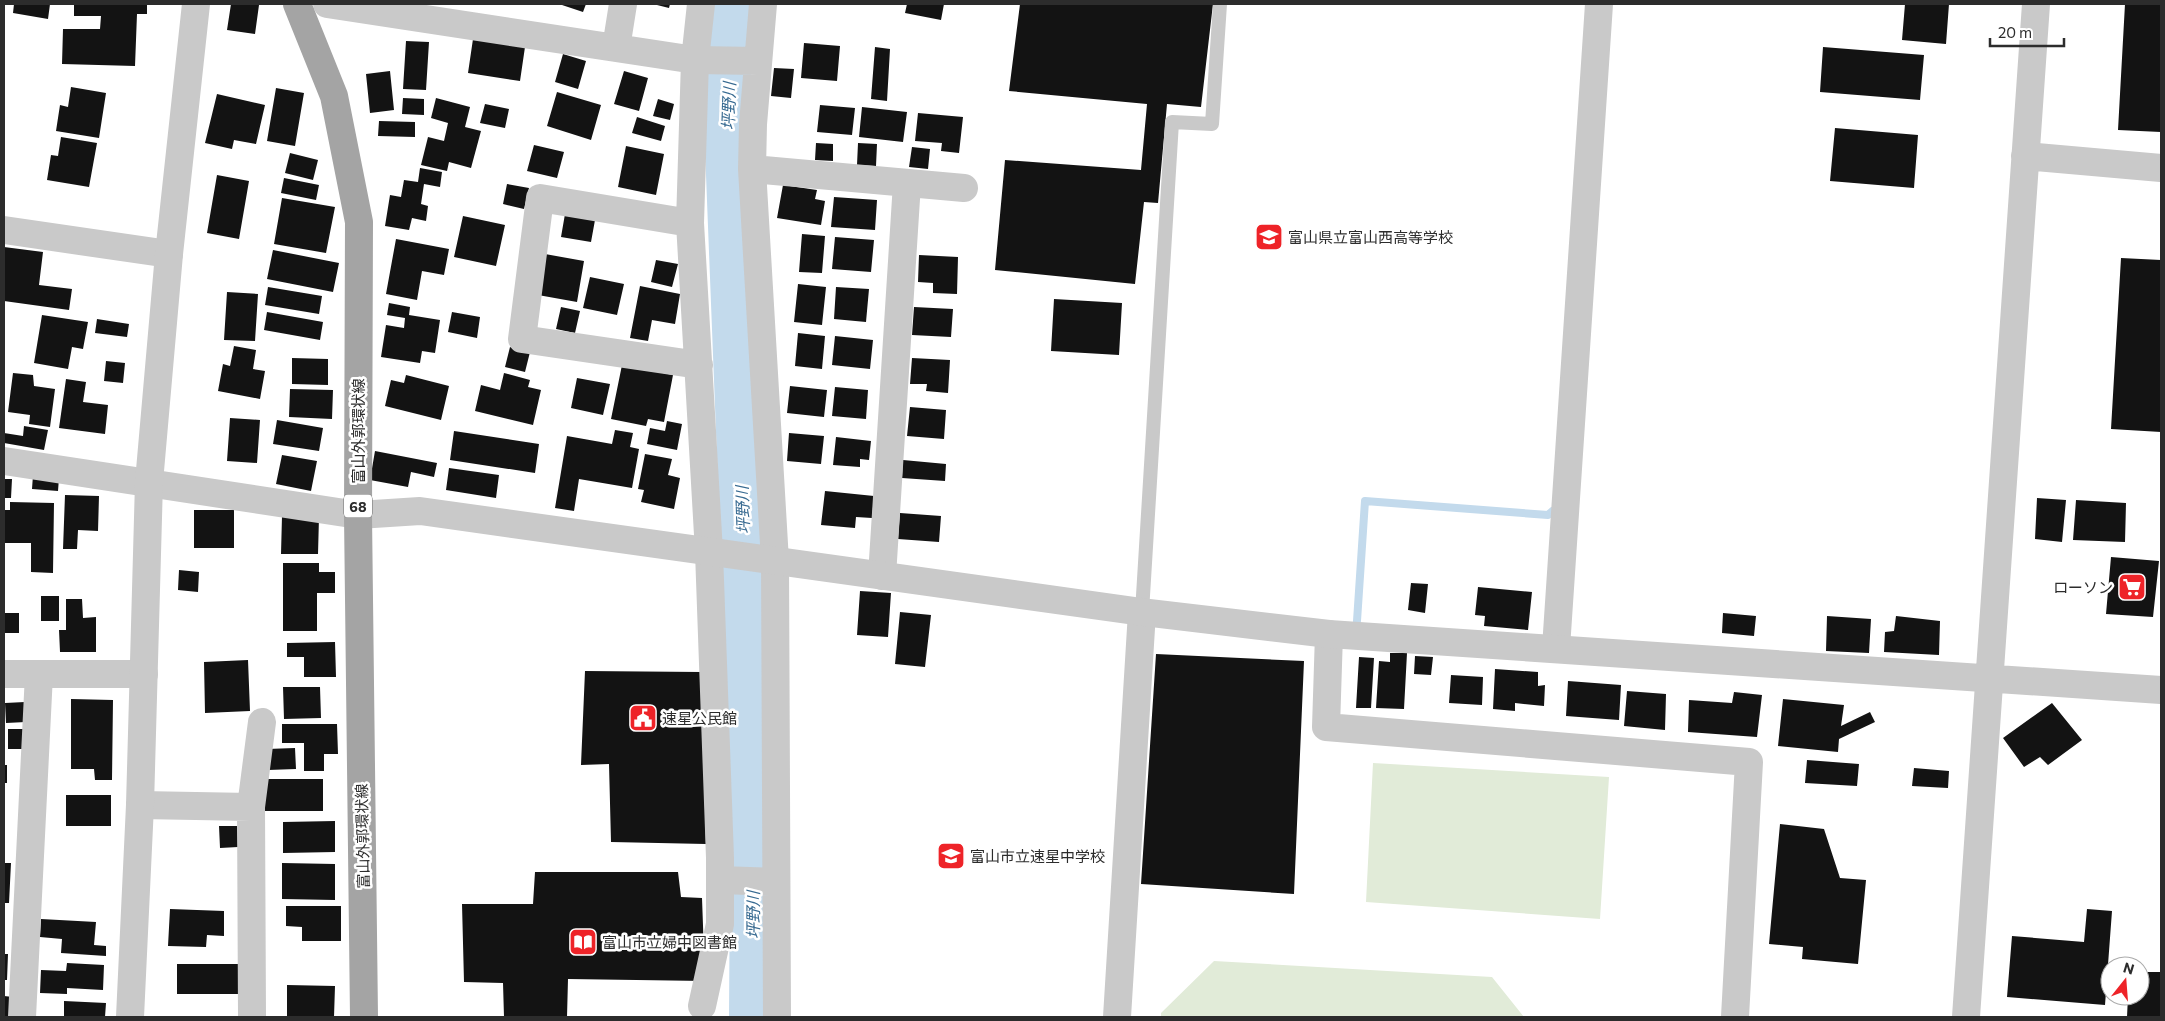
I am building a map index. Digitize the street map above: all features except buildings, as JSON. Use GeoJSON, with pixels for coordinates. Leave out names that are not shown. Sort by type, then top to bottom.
{"type":"FeatureCollection","features":[{"type":"Feature","properties":{"kind":"main road","name":"富山外郭環状線"},"geometry":{"type":"LineString","coordinates":[[297,4],[334,96],[359,222],[358,515],[364,1017]]}},
{"type":"Feature","properties":{"kind":"street"},"geometry":{"type":"LineString","coordinates":[[130,1017],[140,805],[150,482],[169,254],[196,4]]}},
{"type":"Feature","properties":{"kind":"street"},"geometry":{"type":"LineString","coordinates":[[328,4],[695,60],[758,61]]}},
{"type":"Feature","properties":{"kind":"street"},"geometry":{"type":"LineString","coordinates":[[616,48],[623,4]]}},
{"type":"Feature","properties":{"kind":"street"},"geometry":{"type":"LineString","coordinates":[[701,4],[695,60],[690,223],[709,552],[720,880],[720,924],[702,1006]]}},
{"type":"Feature","properties":{"kind":"street"},"geometry":{"type":"LineString","coordinates":[[763,4],[752,169],[775,561],[776,1017]]}},
{"type":"Feature","properties":{"kind":"street"},"geometry":{"type":"LineString","coordinates":[[1556,648],[1599,4]]}},
{"type":"Feature","properties":{"kind":"street"},"geometry":{"type":"LineString","coordinates":[[1966,1017],[2036,4]]}},
{"type":"Feature","properties":{"kind":"street"},"geometry":{"type":"LineString","coordinates":[[2025,156],[2161,168]]}},
{"type":"Feature","properties":{"kind":"street"},"geometry":{"type":"LineString","coordinates":[[752,169],[964,188]]}},
{"type":"Feature","properties":{"kind":"street"},"geometry":{"type":"LineString","coordinates":[[882,576],[907,183]]}},
{"type":"Feature","properties":{"kind":"street"},"geometry":{"type":"LineString","coordinates":[[690,223],[540,198],[522,339],[699,365]]}},
{"type":"Feature","properties":{"kind":"street"},"geometry":{"type":"LineString","coordinates":[[4,230],[169,254]]}},
{"type":"Feature","properties":{"kind":"street"},"geometry":{"type":"LineString","coordinates":[[4,461],[358,515],[420,511],[1142,612],[1329,634],[2161,690]]}},
{"type":"Feature","properties":{"kind":"street"},"geometry":{"type":"LineString","coordinates":[[1117,1017],[1142,612]]}},
{"type":"Feature","properties":{"kind":"street"},"geometry":{"type":"LineString","coordinates":[[1329,634],[1326,727],[1749,762],[1735,1017]]}},
{"type":"Feature","properties":{"kind":"street"},"geometry":{"type":"LineString","coordinates":[[4,674],[144,674]]}},
{"type":"Feature","properties":{"kind":"street"},"geometry":{"type":"LineString","coordinates":[[22,1017],[39,674]]}},
{"type":"Feature","properties":{"kind":"street"},"geometry":{"type":"LineString","coordinates":[[252,1017],[251,807],[262,722]]}},
{"type":"Feature","properties":{"kind":"street"},"geometry":{"type":"LineString","coordinates":[[140,805],[251,807]]}},
{"type":"Feature","properties":{"kind":"street"},"geometry":{"type":"LineString","coordinates":[[720,880],[776,882]]}},
{"type":"Feature","properties":{"kind":"lane"},"geometry":{"type":"LineString","coordinates":[[1142,612],[1172,122],[1212,124],[1220,4]]}},
{"type":"Feature","properties":{"kind":"green space"},"geometry":{"type":"Polygon","coordinates":[[[1373,763],[1609,777],[1600,919],[1366,902],[1373,763]]]}},
{"type":"Feature","properties":{"kind":"green space"},"geometry":{"type":"Polygon","coordinates":[[[1214,961],[1492,977],[1524,1017],[1161,1017],[1161,1013],[1214,961]]]}},
{"type":"Feature","properties":{"kind":"waterway","name":"坪野川"},"geometry":{"type":"LineString","coordinates":[[734,4],[726,123],[744,586],[752,868],[751,1017]]}},
{"type":"Feature","properties":{"kind":"waterway"},"geometry":{"type":"LineString","coordinates":[[1357,621],[1365,501],[1548,515],[1556,508],[1556,505]]}},
{"type":"Feature","properties":{"kind":"place","name":"富山県立富山西高等学校"},"geometry":{"type":"Point","coordinates":[1269,237]}},
{"type":"Feature","properties":{"kind":"place","name":"ローソン"},"geometry":{"type":"Point","coordinates":[2132,587]}},
{"type":"Feature","properties":{"kind":"place","name":"速星公民館"},"geometry":{"type":"Point","coordinates":[643,718]}},
{"type":"Feature","properties":{"kind":"place","name":"富山市立速星中学校"},"geometry":{"type":"Point","coordinates":[951,856]}},
{"type":"Feature","properties":{"kind":"place","name":"富山市立婦中図書館"},"geometry":{"type":"Point","coordinates":[583,942]}}]}
